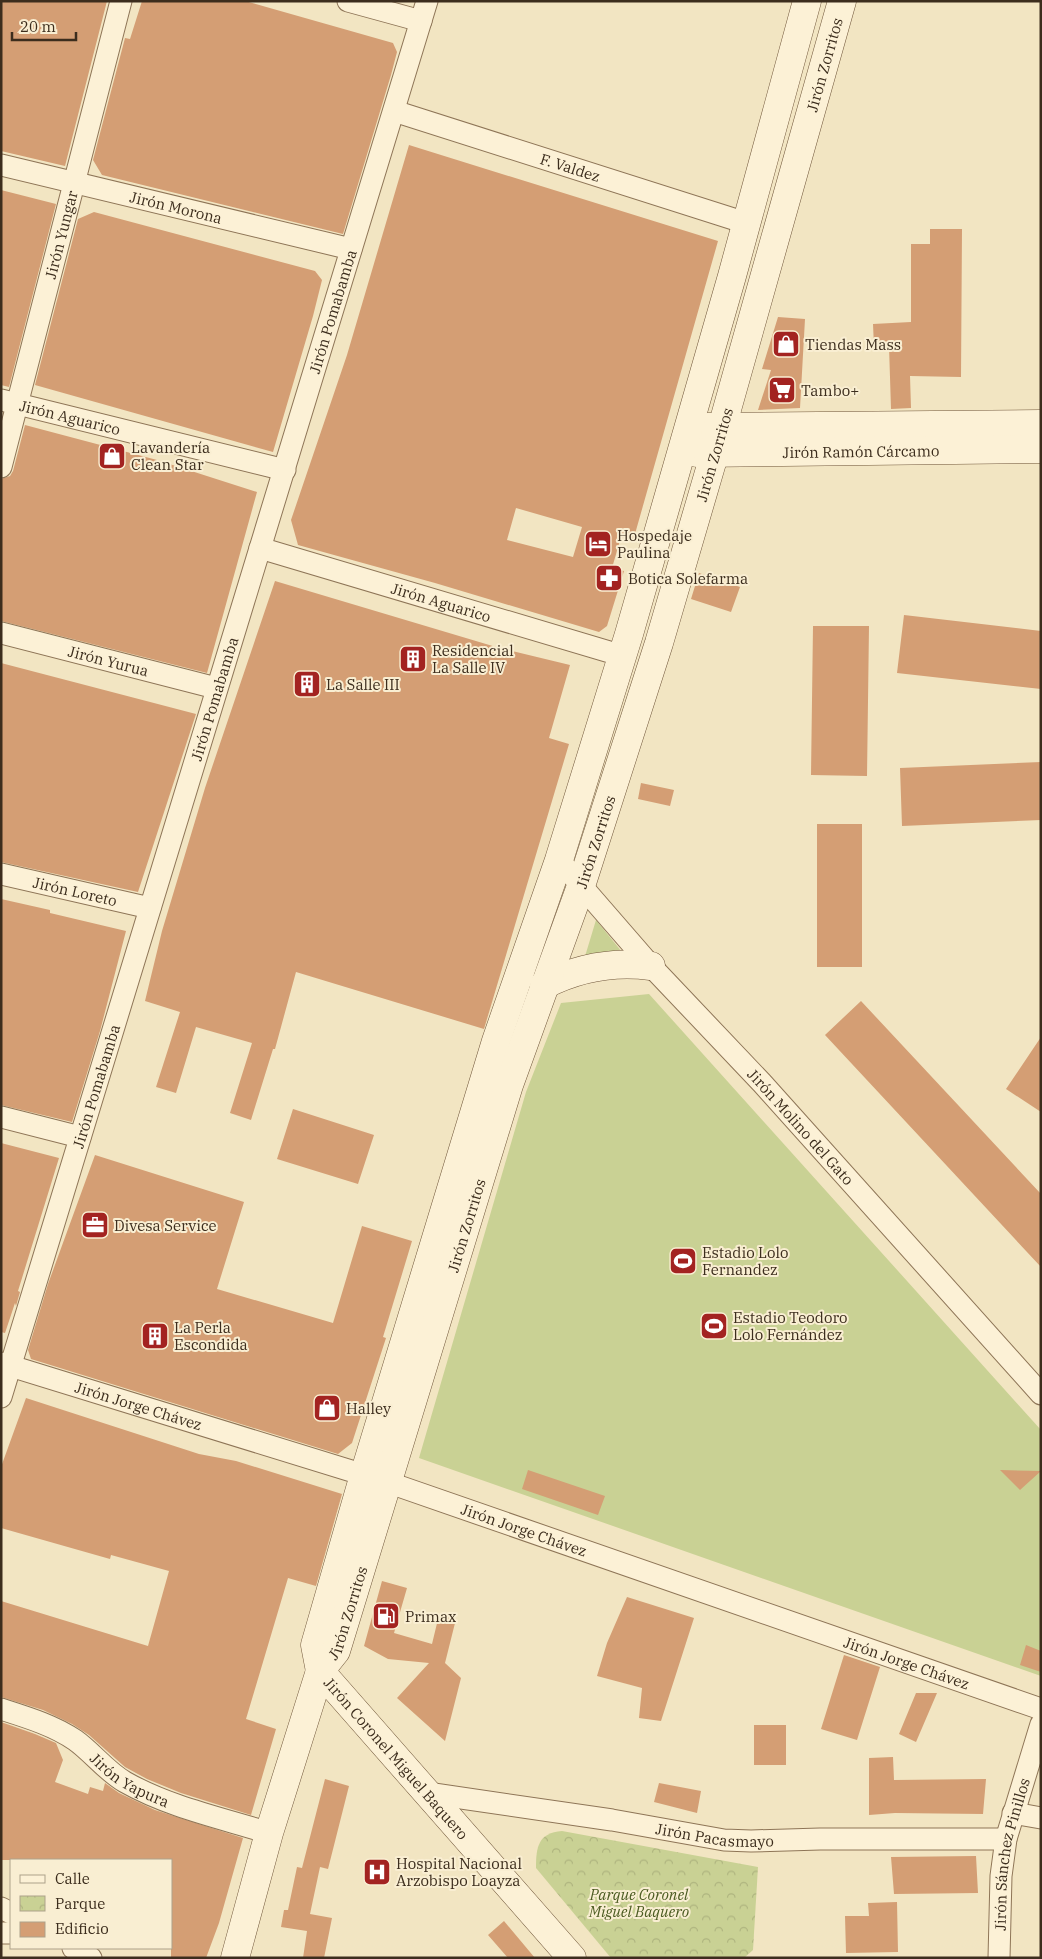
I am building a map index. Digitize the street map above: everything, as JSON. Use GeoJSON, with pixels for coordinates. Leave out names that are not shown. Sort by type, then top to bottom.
{"type":"FeatureCollection","features":[{"type":"Feature","properties":{"kind":"main road","name":"Jirón Zorritos"},"geometry":{"type":"LineString","coordinates":[[235,1958],[269,1833],[320,1672],[336,1651],[375,1478],[496,1040],[559,860],[623,656],[807,1]]}},
{"type":"Feature","properties":{"kind":"main road","name":"Jirón Zorritos"},"geometry":{"type":"LineString","coordinates":[[375,1478],[509,1085],[581,886],[659,643],[723,426],[842,1]]}},
{"type":"Feature","properties":{"kind":"main road","name":"Jirón Ramón Cárcamo"},"geometry":{"type":"LineString","coordinates":[[681,453],[939,438],[1041,424]]}},
{"type":"Feature","properties":{"kind":"main road","name":"Jirón Ramón Cárcamo"},"geometry":{"type":"LineString","coordinates":[[688,428],[723,426],[939,438],[1041,449]]}},
{"type":"Feature","properties":{"kind":"main road"},"geometry":{"type":"LineString","coordinates":[[544,985],[575,971],[600,965],[626,964],[651,966]]}},
{"type":"Feature","properties":{"kind":"main road","name":"Jirón Coronel Miguel Baquero"},"geometry":{"type":"LineString","coordinates":[[320,1672],[572,1958]]}},
{"type":"Feature","properties":{"kind":"street","name":"Jirón Yungar"},"geometry":{"type":"LineString","coordinates":[[1,467],[9,402],[74,183],[121,1]]}},
{"type":"Feature","properties":{"kind":"street"},"geometry":{"type":"LineString","coordinates":[[348,1],[424,11]]}},
{"type":"Feature","properties":{"kind":"street","name":"Jirón Pomabamba"},"geometry":{"type":"LineString","coordinates":[[1,1397],[6,1365],[80,1137],[424,11]]}},
{"type":"Feature","properties":{"kind":"street","name":"F. Valdez"},"geometry":{"type":"LineString","coordinates":[[394,111],[746,223]]}},
{"type":"Feature","properties":{"kind":"street","name":"Jirón Morona"},"geometry":{"type":"LineString","coordinates":[[1,166],[351,250]]}},
{"type":"Feature","properties":{"kind":"street","name":"Jirón Aguarico"},"geometry":{"type":"LineString","coordinates":[[9,402],[285,470]]}},
{"type":"Feature","properties":{"kind":"street","name":"Jirón Aguarico"},"geometry":{"type":"LineString","coordinates":[[260,548],[623,656]]}},
{"type":"Feature","properties":{"kind":"street","name":"Jirón Yurua"},"geometry":{"type":"LineString","coordinates":[[1,634],[216,688]]}},
{"type":"Feature","properties":{"kind":"street","name":"Jirón Molino del Gato"},"geometry":{"type":"LineString","coordinates":[[559,860],[651,966],[762,1083],[1041,1394]]}},
{"type":"Feature","properties":{"kind":"street","name":"Jirón Loreto"},"geometry":{"type":"LineString","coordinates":[[1,874],[150,908]]}},
{"type":"Feature","properties":{"kind":"street"},"geometry":{"type":"LineString","coordinates":[[1,1117],[80,1137]]}},
{"type":"Feature","properties":{"kind":"street","name":"Jirón Jorge Chávez"},"geometry":{"type":"LineString","coordinates":[[6,1365],[375,1478],[1041,1709]]}},
{"type":"Feature","properties":{"kind":"street","name":"Jirón Yapura"},"geometry":{"type":"LineString","coordinates":[[1,1709],[47,1725],[75,1740],[122,1780],[141,1791],[269,1833]]}},
{"type":"Feature","properties":{"kind":"street","name":"Jirón Sánchez Pinillos"},"geometry":{"type":"LineString","coordinates":[[999,1958],[1001,1876],[1006,1839],[1012,1813],[1041,1724]]}},
{"type":"Feature","properties":{"kind":"street","name":"Jirón Pacasmayo"},"geometry":{"type":"LineString","coordinates":[[427,1793],[612,1820],[724,1840],[1006,1839]]}},
{"type":"Feature","properties":{"kind":"street"},"geometry":{"type":"LineString","coordinates":[[1012,1813],[1041,1818]]}},
{"type":"Feature","properties":{"kind":"street"},"geometry":{"type":"LineString","coordinates":[[75,1949],[91,1958]]}},
{"type":"Feature","properties":{"kind":"green space"},"geometry":{"type":"Polygon","coordinates":[[[596,920],[622,952],[583,963],[596,920]]]}},
{"type":"Feature","properties":{"kind":"green space","name":"Estadio Lolo Fernandez"},"geometry":{"type":"Polygon","coordinates":[[[649,994],[1041,1430],[1041,1676],[419,1458],[526,1092],[561,1003],[649,994]]]}},
{"type":"Feature","properties":{"kind":"green space","name":"Parque Coronel Miguel Baquero"},"geometry":{"type":"Polygon","coordinates":[[[562,1831],[758,1867],[753,1950],[744,1958],[611,1958],[536,1868],[540,1842],[543,1838],[554,1832],[562,1831]]]}},
{"type":"Feature","properties":{"kind":"building"},"geometry":{"type":"Polygon","coordinates":[[[1,1],[107,1],[65,166],[1,151],[1,1]]]}},
{"type":"Feature","properties":{"kind":"building"},"geometry":{"type":"Polygon","coordinates":[[[142,1],[245,1],[393,43],[397,52],[391,75],[343,234],[102,175],[93,160],[125,38],[130,39],[142,1]]]}},
{"type":"Feature","properties":{"kind":"building"},"geometry":{"type":"Polygon","coordinates":[[[409,145],[718,241],[633,541],[621,537],[612,568],[624,571],[607,626],[599,632],[435,583],[298,545],[291,520],[347,355],[409,145]],[[516,508],[507,540],[573,557],[582,527],[516,508]]]}},
{"type":"Feature","properties":{"kind":"building"},"geometry":{"type":"Polygon","coordinates":[[[1,190],[56,204],[9,387],[1,385],[1,190]]]}},
{"type":"Feature","properties":{"kind":"building"},"geometry":{"type":"Polygon","coordinates":[[[94,212],[315,271],[322,280],[273,452],[35,385],[78,219],[94,212]]]}},
{"type":"Feature","properties":{"kind":"building"},"geometry":{"type":"Polygon","coordinates":[[[930,229],[962,229],[961,377],[910,376],[911,408],[891,409],[889,346],[874,347],[873,324],[911,322],[911,244],[930,244],[930,229]]]}},
{"type":"Feature","properties":{"kind":"building"},"geometry":{"type":"Polygon","coordinates":[[[778,317],[805,319],[800,408],[758,410],[771,370],[762,369],[778,317]]]}},
{"type":"Feature","properties":{"kind":"building"},"geometry":{"type":"Polygon","coordinates":[[[25,425],[157,460],[257,492],[207,673],[1,621],[1,479],[10,476],[13,471],[25,425]]]}},
{"type":"Feature","properties":{"kind":"building"},"geometry":{"type":"Polygon","coordinates":[[[699,573],[740,587],[731,612],[691,599],[699,573]]]}},
{"type":"Feature","properties":{"kind":"building"},"geometry":{"type":"Polygon","coordinates":[[[275,581],[496,647],[570,665],[549,738],[569,744],[484,1029],[296,972],[275,1049],[273,1049],[251,1120],[230,1113],[252,1043],[196,1027],[176,1093],[156,1087],[180,1012],[145,1001],[162,931],[205,788],[275,581]]]}},
{"type":"Feature","properties":{"kind":"building"},"geometry":{"type":"Polygon","coordinates":[[[904,615],[1041,631],[1041,689],[897,673],[904,615]]]}},
{"type":"Feature","properties":{"kind":"building"},"geometry":{"type":"Polygon","coordinates":[[[813,626],[869,626],[867,776],[811,775],[813,626]]]}},
{"type":"Feature","properties":{"kind":"building"},"geometry":{"type":"Polygon","coordinates":[[[1,663],[196,714],[138,892],[1,862],[1,663]]]}},
{"type":"Feature","properties":{"kind":"building"},"geometry":{"type":"Polygon","coordinates":[[[1041,762],[1041,820],[902,826],[900,768],[1041,762]]]}},
{"type":"Feature","properties":{"kind":"building"},"geometry":{"type":"Polygon","coordinates":[[[641,783],[674,790],[670,806],[638,799],[641,783]]]}},
{"type":"Feature","properties":{"kind":"building"},"geometry":{"type":"Polygon","coordinates":[[[817,824],[862,824],[862,967],[817,967],[817,824]]]}},
{"type":"Feature","properties":{"kind":"building"},"geometry":{"type":"Polygon","coordinates":[[[1,899],[126,931],[100,1031],[72,1122],[1,1105],[1,899]]]}},
{"type":"Feature","properties":{"kind":"building"},"geometry":{"type":"Polygon","coordinates":[[[861,1001],[1041,1194],[1041,1267],[825,1035],[861,1001]]]}},
{"type":"Feature","properties":{"kind":"building"},"geometry":{"type":"Polygon","coordinates":[[[1041,1037],[1041,1112],[1006,1089],[1041,1037]]]}},
{"type":"Feature","properties":{"kind":"building"},"geometry":{"type":"Polygon","coordinates":[[[293,1109],[374,1135],[358,1184],[277,1159],[293,1109]]]}},
{"type":"Feature","properties":{"kind":"building"},"geometry":{"type":"Polygon","coordinates":[[[1,1143],[59,1158],[18,1291],[20,1292],[16,1306],[15,1303],[5,1333],[1,1332],[1,1143]]]}},
{"type":"Feature","properties":{"kind":"building"},"geometry":{"type":"Polygon","coordinates":[[[95,1155],[244,1202],[217,1289],[333,1323],[362,1226],[412,1241],[383,1337],[386,1338],[352,1443],[338,1454],[31,1359],[28,1350],[48,1284],[95,1155]]]}},
{"type":"Feature","properties":{"kind":"building"},"geometry":{"type":"Polygon","coordinates":[[[26,1398],[199,1454],[236,1461],[342,1494],[316,1586],[288,1578],[246,1719],[276,1729],[251,1815],[181,1793],[147,1779],[125,1767],[89,1735],[72,1724],[43,1710],[1,1697],[1,1601],[148,1646],[169,1571],[111,1555],[110,1559],[1,1528],[1,1467],[26,1398]]]}},
{"type":"Feature","properties":{"kind":"building"},"geometry":{"type":"Polygon","coordinates":[[[528,1470],[605,1496],[598,1515],[522,1489],[528,1470]]]}},
{"type":"Feature","properties":{"kind":"building"},"geometry":{"type":"Polygon","coordinates":[[[1000,1470],[1041,1471],[1020,1490],[1000,1470]]]}},
{"type":"Feature","properties":{"kind":"building"},"geometry":{"type":"Polygon","coordinates":[[[382,1581],[407,1588],[394,1633],[432,1644],[439,1615],[456,1619],[445,1663],[461,1678],[445,1741],[397,1698],[429,1663],[388,1659],[364,1646],[382,1581]]]}},
{"type":"Feature","properties":{"kind":"building"},"geometry":{"type":"Polygon","coordinates":[[[627,1597],[694,1618],[661,1721],[639,1718],[642,1688],[597,1676],[607,1643],[627,1597]]]}},
{"type":"Feature","properties":{"kind":"building"},"geometry":{"type":"Polygon","coordinates":[[[1026,1645],[1041,1651],[1041,1672],[1020,1665],[1026,1645]]]}},
{"type":"Feature","properties":{"kind":"building"},"geometry":{"type":"Polygon","coordinates":[[[844,1655],[880,1667],[857,1740],[821,1729],[844,1655]]]}},
{"type":"Feature","properties":{"kind":"building"},"geometry":{"type":"Polygon","coordinates":[[[916,1693],[937,1693],[916,1742],[899,1734],[916,1693]]]}},
{"type":"Feature","properties":{"kind":"building"},"geometry":{"type":"Polygon","coordinates":[[[1,1722],[56,1743],[63,1760],[55,1782],[88,1794],[90,1787],[103,1791],[105,1783],[119,1793],[155,1810],[243,1838],[219,1923],[206,1958],[171,1958],[172,1859],[1,1860],[1,1722]]]}},
{"type":"Feature","properties":{"kind":"building"},"geometry":{"type":"Polygon","coordinates":[[[754,1725],[786,1725],[786,1765],[754,1765],[754,1725]]]}},
{"type":"Feature","properties":{"kind":"building"},"geometry":{"type":"Polygon","coordinates":[[[893,1757],[894,1780],[986,1779],[983,1814],[895,1813],[869,1815],[869,1758],[893,1757]]]}},
{"type":"Feature","properties":{"kind":"building"},"geometry":{"type":"Polygon","coordinates":[[[325,1779],[349,1786],[328,1869],[320,1867],[310,1914],[332,1918],[324,1958],[303,1958],[307,1931],[281,1927],[284,1910],[288,1910],[297,1867],[302,1868],[325,1779]]]}},
{"type":"Feature","properties":{"kind":"building"},"geometry":{"type":"Polygon","coordinates":[[[659,1783],[701,1791],[697,1813],[654,1802],[659,1783]]]}},
{"type":"Feature","properties":{"kind":"building"},"geometry":{"type":"Polygon","coordinates":[[[976,1856],[978,1893],[894,1894],[891,1857],[976,1856]]]}},
{"type":"Feature","properties":{"kind":"building"},"geometry":{"type":"Polygon","coordinates":[[[897,1902],[898,1952],[846,1953],[845,1916],[869,1916],[868,1903],[897,1902]]]}},
{"type":"Feature","properties":{"kind":"building"},"geometry":{"type":"Polygon","coordinates":[[[504,1921],[535,1958],[508,1958],[488,1935],[504,1921]]]}},
{"type":"Feature","properties":{"kind":"place","name":"Tiendas Mass"},"geometry":{"type":"Point","coordinates":[786,344]}},
{"type":"Feature","properties":{"kind":"place","name":"Tambo+"},"geometry":{"type":"Point","coordinates":[782,390]}},
{"type":"Feature","properties":{"kind":"place","name":"Lavandería Clean Star"},"geometry":{"type":"Point","coordinates":[112,456]}},
{"type":"Feature","properties":{"kind":"place","name":"Hospedaje Paulina"},"geometry":{"type":"Point","coordinates":[598,544]}},
{"type":"Feature","properties":{"kind":"place","name":"Botica Solefarma"},"geometry":{"type":"Point","coordinates":[609,578]}},
{"type":"Feature","properties":{"kind":"place","name":"Residencial La Salle IV"},"geometry":{"type":"Point","coordinates":[413,659]}},
{"type":"Feature","properties":{"kind":"place","name":"La Salle III"},"geometry":{"type":"Point","coordinates":[307,684]}},
{"type":"Feature","properties":{"kind":"place","name":"Divesa Service"},"geometry":{"type":"Point","coordinates":[95,1225]}},
{"type":"Feature","properties":{"kind":"place","name":"Estadio Lolo Fernandez"},"geometry":{"type":"Point","coordinates":[683,1261]}},
{"type":"Feature","properties":{"kind":"place","name":"Estadio Teodoro Lolo Fernández"},"geometry":{"type":"Point","coordinates":[714,1326]}},
{"type":"Feature","properties":{"kind":"place","name":"La Perla Escondida"},"geometry":{"type":"Point","coordinates":[155,1336]}},
{"type":"Feature","properties":{"kind":"place","name":"Halley"},"geometry":{"type":"Point","coordinates":[327,1408]}},
{"type":"Feature","properties":{"kind":"place","name":"Primax"},"geometry":{"type":"Point","coordinates":[386,1616]}},
{"type":"Feature","properties":{"kind":"place","name":"Hospital Nacional Arzobispo Loayza"},"geometry":{"type":"Point","coordinates":[377,1872]}}]}
